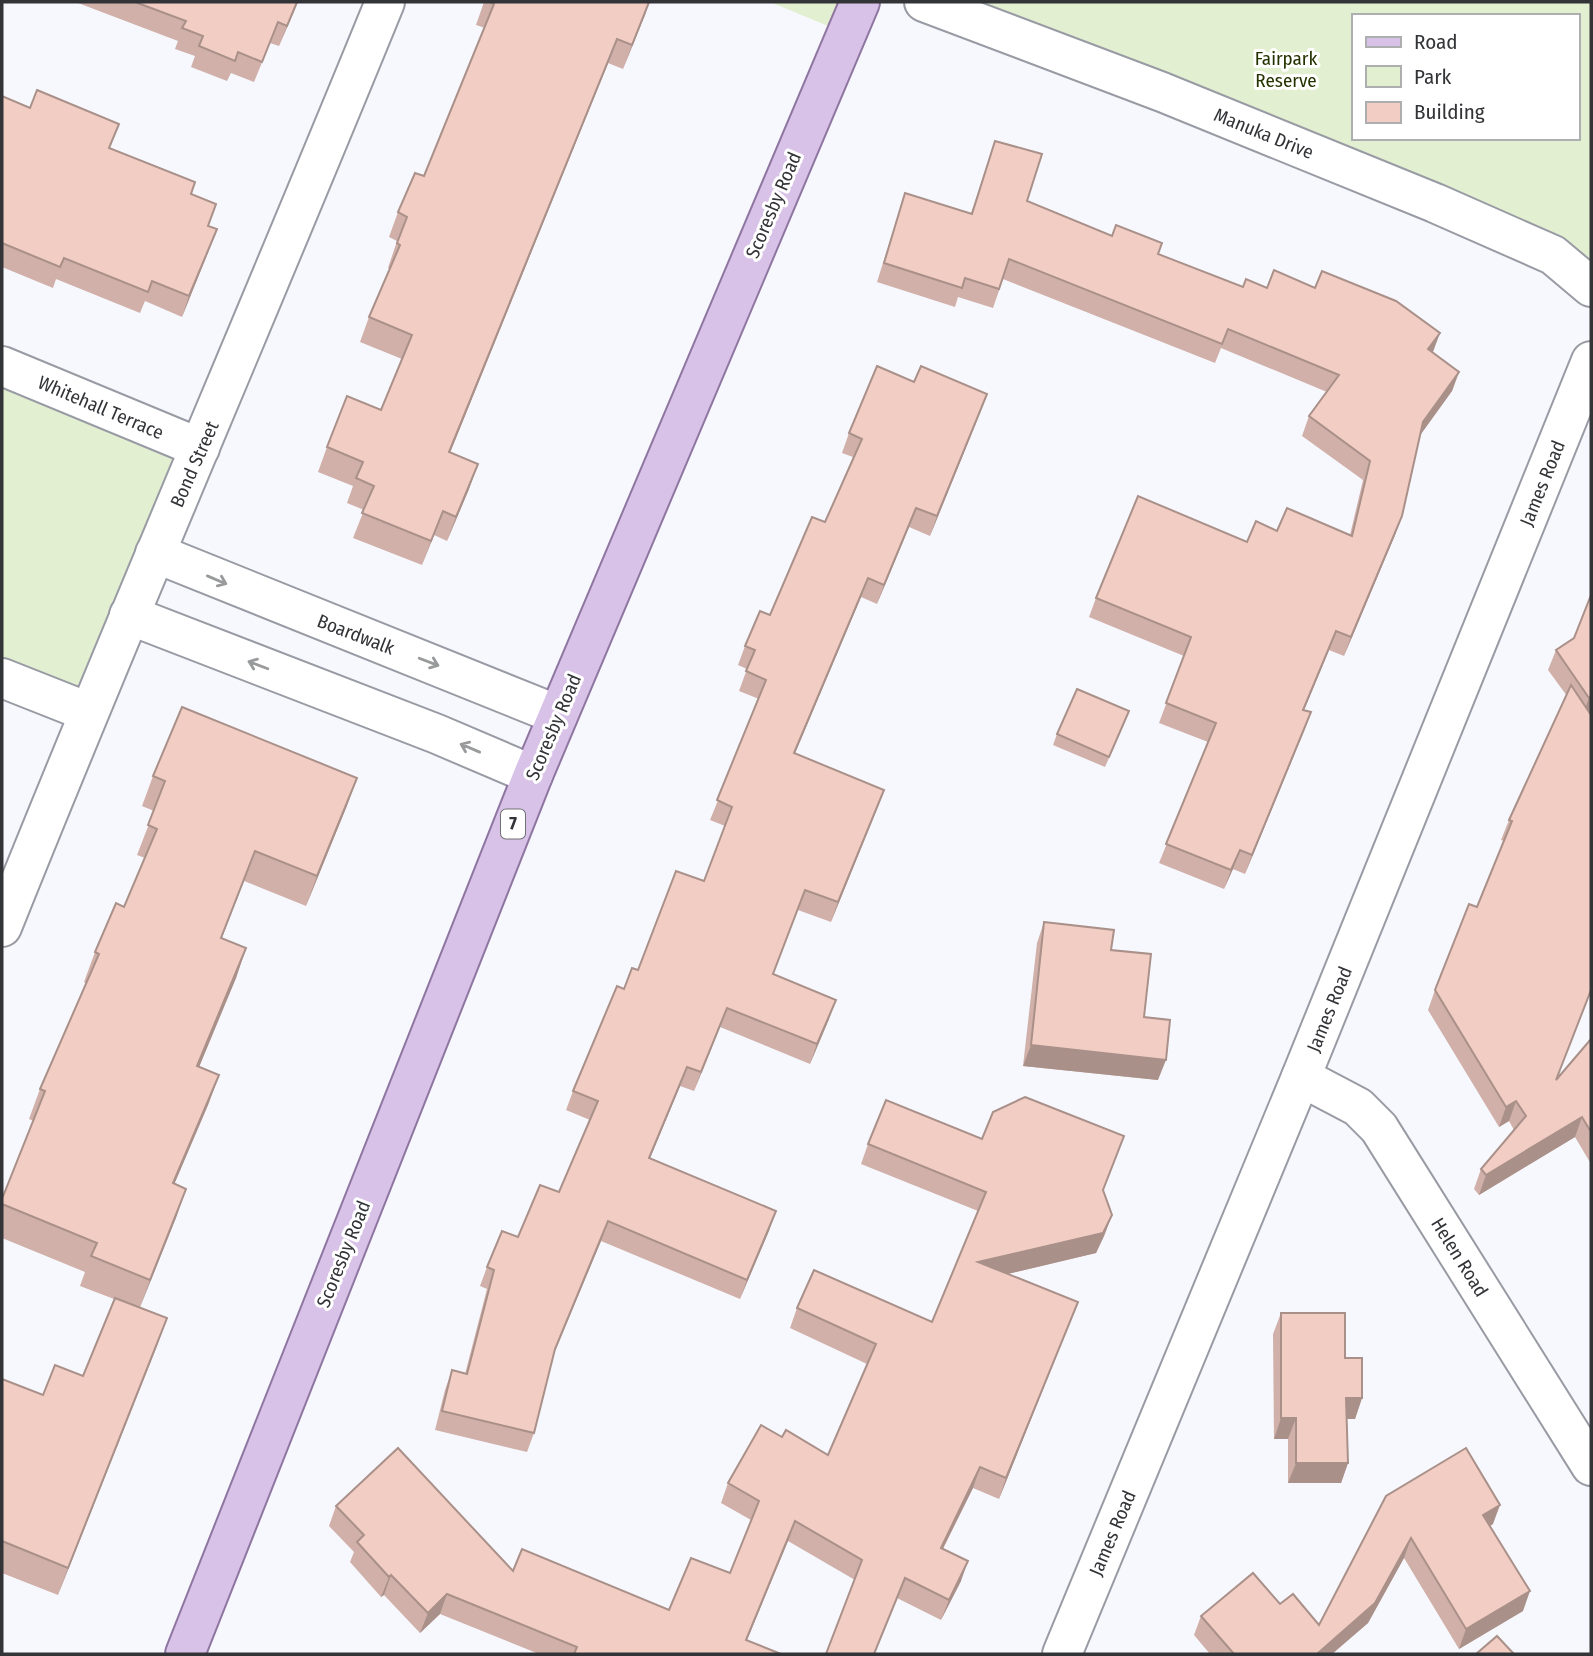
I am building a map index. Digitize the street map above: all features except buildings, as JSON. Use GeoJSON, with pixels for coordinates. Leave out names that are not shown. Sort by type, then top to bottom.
{"type":"FeatureCollection","features":[{"type":"Feature","properties":{"kind":"main road","name":"Scoresby Road"},"geometry":{"type":"LineString","coordinates":[[184,1654],[533,775],[860,2]]}},
{"type":"Feature","properties":{"kind":"street","name":"Bond Street"},"geometry":{"type":"LineString","coordinates":[[2,927],[88,712],[385,2]]}},
{"type":"Feature","properties":{"kind":"street","name":"Manuka Drive"},"geometry":{"type":"LineString","coordinates":[[924,2],[1162,92],[1435,203],[1553,255],[1591,287]]}},
{"type":"Feature","properties":{"kind":"street","name":"James Road"},"geometry":{"type":"LineString","coordinates":[[1062,1654],[1301,1077],[1591,361]]}},
{"type":"Feature","properties":{"kind":"street","name":"Whitehall Terrace"},"geometry":{"type":"LineString","coordinates":[[2,366],[200,448]]}},
{"type":"Feature","properties":{"kind":"street","name":"Boardwalk"},"geometry":{"type":"LineString","coordinates":[[155,553],[558,715]]}},
{"type":"Feature","properties":{"kind":"street"},"geometry":{"type":"LineString","coordinates":[[129,615],[437,734],[533,775]]}},
{"type":"Feature","properties":{"kind":"street"},"geometry":{"type":"LineString","coordinates":[[2,678],[88,712]]}},
{"type":"Feature","properties":{"kind":"street","name":"Helen Road"},"geometry":{"type":"LineString","coordinates":[[1301,1077],[1358,1107],[1379,1128],[1591,1466]]}},
{"type":"Feature","properties":{"kind":"green space"},"geometry":{"type":"Polygon","coordinates":[[[770,2],[860,2],[845,33],[770,2]]]}},
{"type":"Feature","properties":{"kind":"green space","name":"Fairpark Reserve"},"geometry":{"type":"Polygon","coordinates":[[[924,2],[1591,2],[1591,287],[924,2]]]}},
{"type":"Feature","properties":{"kind":"green space"},"geometry":{"type":"Polygon","coordinates":[[[2,366],[200,448],[88,712],[2,678],[2,366]]]}}]}
